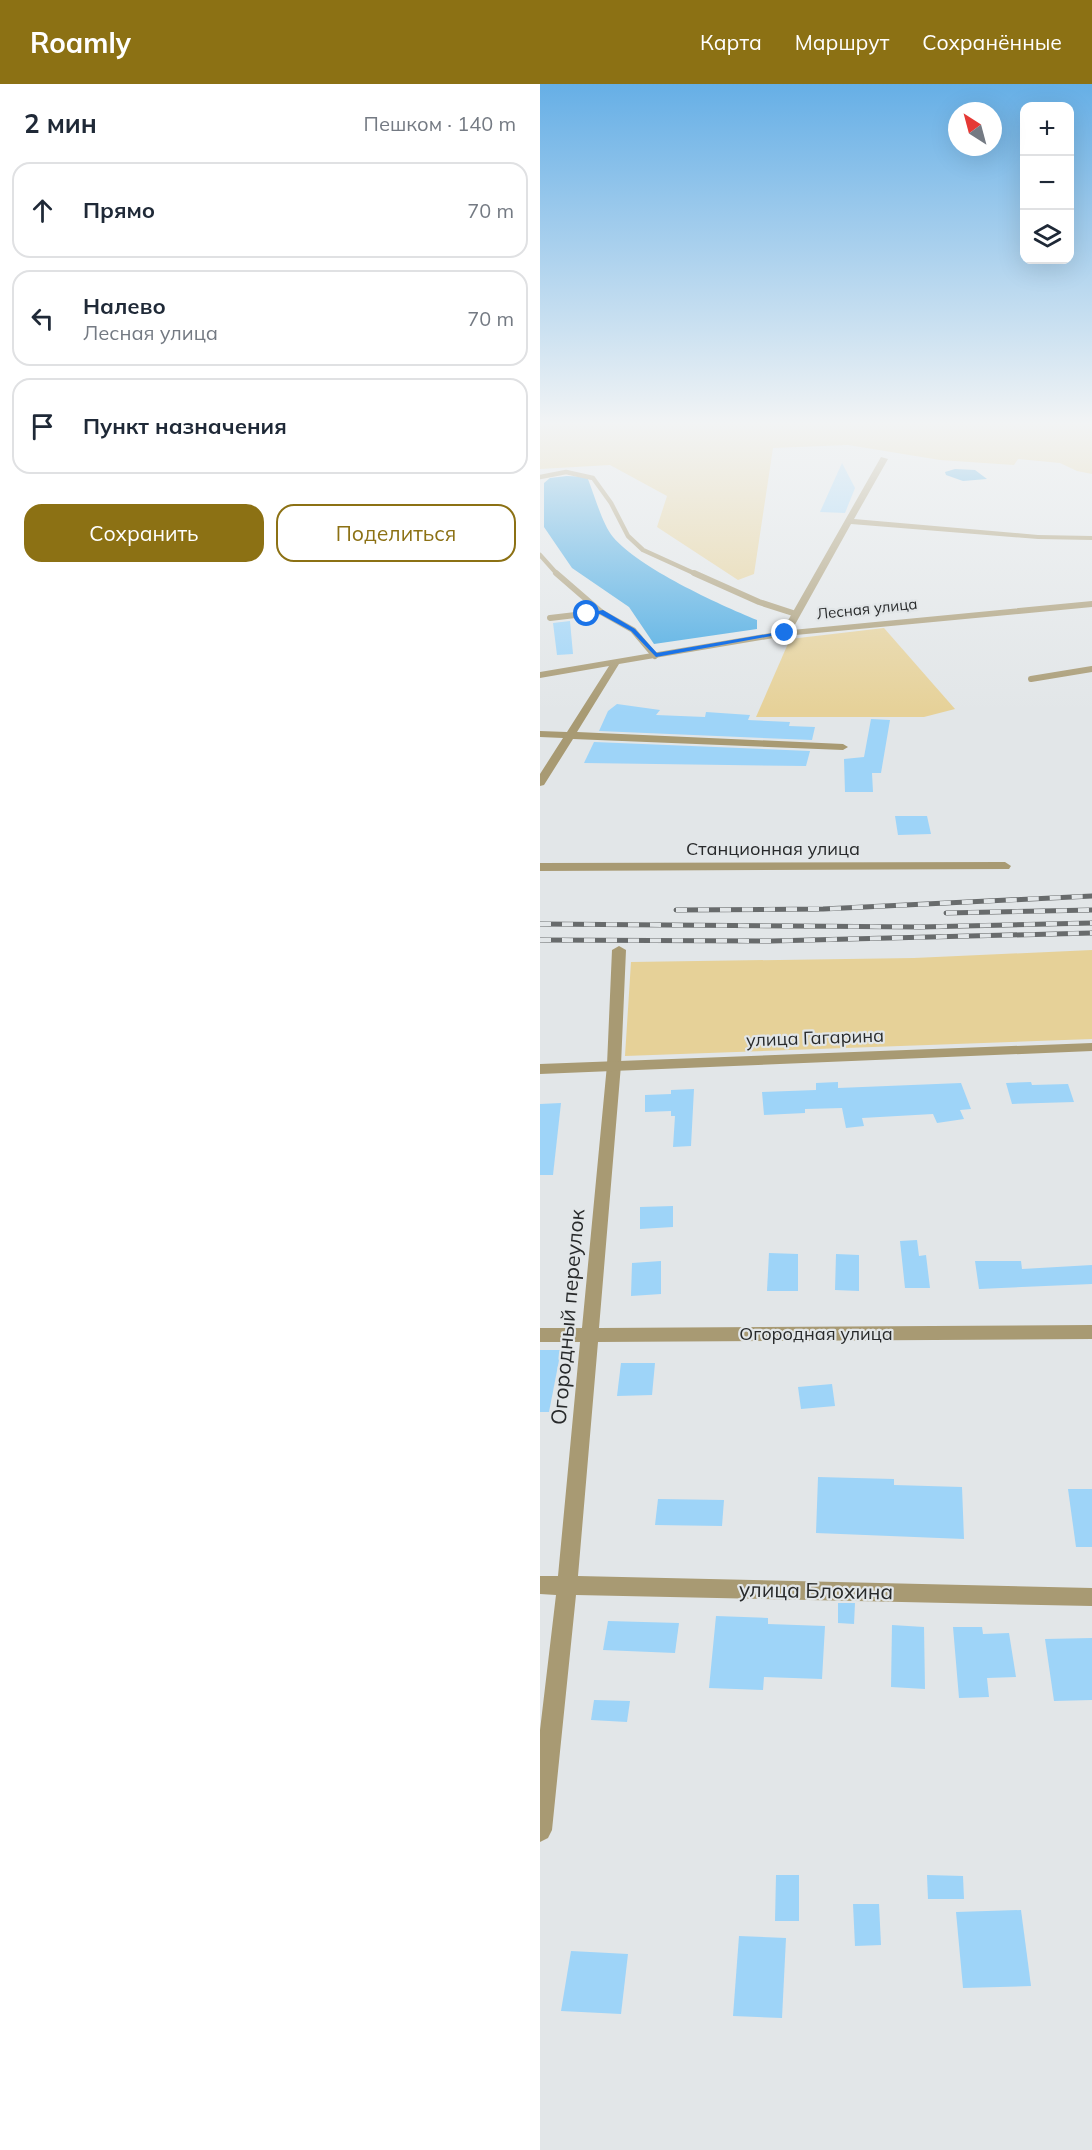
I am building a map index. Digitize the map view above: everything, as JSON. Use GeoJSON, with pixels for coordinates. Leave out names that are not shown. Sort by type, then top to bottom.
{"type":"FeatureCollection","features":[{"type":"Feature","properties":{"kind":"street"},"geometry":{"type":"LineString","coordinates":[[785,633],[849,521],[1038,537],[1092,538]]}},
{"type":"Feature","properties":{"kind":"street","name":"Лесная улица"},"geometry":{"type":"LineString","coordinates":[[540,675],[785,633],[1092,604]]}},
{"type":"Feature","properties":{"kind":"street"},"geometry":{"type":"LineString","coordinates":[[540,783],[572,736],[616,662]]}},
{"type":"Feature","properties":{"kind":"street"},"geometry":{"type":"LineString","coordinates":[[540,734],[843,747]]}},
{"type":"Feature","properties":{"kind":"street","name":"Станционная улица"},"geometry":{"type":"LineString","coordinates":[[540,867],[1005,866]]}},
{"type":"Feature","properties":{"kind":"street","name":"Огородный переулок"},"geometry":{"type":"LineString","coordinates":[[540,1830],[567,1586],[614,1065],[619,950]]}},
{"type":"Feature","properties":{"kind":"street","name":"улица Гагарина"},"geometry":{"type":"LineString","coordinates":[[540,1069],[1092,1047]]}},
{"type":"Feature","properties":{"kind":"street","name":"Огородная улица"},"geometry":{"type":"LineString","coordinates":[[540,1335],[1092,1332]]}},
{"type":"Feature","properties":{"kind":"street","name":"улица Блохина"},"geometry":{"type":"LineString","coordinates":[[540,1585],[1092,1598]]}},
{"type":"Feature","properties":{"kind":"lane"},"geometry":{"type":"LineString","coordinates":[[619,519],[628,536],[643,550],[759,602],[796,614]]}},
{"type":"Feature","properties":{"kind":"lane"},"geometry":{"type":"LineString","coordinates":[[540,555],[554,571],[601,612],[633,630],[656,656]]}},
{"type":"Feature","properties":{"kind":"lane"},"geometry":{"type":"LineString","coordinates":[[550,618],[601,612]]}},
{"type":"Feature","properties":{"kind":"lane"},"geometry":{"type":"LineString","coordinates":[[1031,679],[1092,669]]}},
{"type":"Feature","properties":{"kind":"shaded area"},"geometry":{"type":"Polygon","coordinates":[[[659,519],[762,519],[754,574],[738,580],[657,527],[659,519]]]}},
{"type":"Feature","properties":{"kind":"shaded area"},"geometry":{"type":"Polygon","coordinates":[[[884,628],[955,709],[924,717],[756,717],[790,639],[884,628]]]}},
{"type":"Feature","properties":{"kind":"shaded area"},"geometry":{"type":"Polygon","coordinates":[[[1092,950],[1092,1039],[625,1056],[631,962],[914,958],[1092,950]]]}},
{"type":"Feature","properties":{"kind":"water"},"geometry":{"type":"Polygon","coordinates":[[[544,519],[603,519],[613,537],[641,561],[680,584],[757,620],[757,629],[654,644],[629,607],[572,568],[544,527],[544,519]]]}},
{"type":"Feature","properties":{"kind":"building"},"geometry":{"type":"Polygon","coordinates":[[[570,621],[573,654],[557,655],[553,623],[570,621]]]}},
{"type":"Feature","properties":{"kind":"building"},"geometry":{"type":"Polygon","coordinates":[[[617,704],[660,710],[656,715],[705,717],[706,712],[750,715],[748,720],[790,722],[789,726],[815,727],[812,740],[599,731],[608,711],[617,704]]]}},
{"type":"Feature","properties":{"kind":"building"},"geometry":{"type":"Polygon","coordinates":[[[871,719],[890,720],[881,773],[872,773],[873,792],[845,792],[844,759],[864,757],[871,719]]]}},
{"type":"Feature","properties":{"kind":"building"},"geometry":{"type":"Polygon","coordinates":[[[594,742],[810,751],[806,766],[584,763],[594,742]]]}},
{"type":"Feature","properties":{"kind":"building"},"geometry":{"type":"Polygon","coordinates":[[[895,816],[927,816],[931,834],[898,835],[895,816]]]}},
{"type":"Feature","properties":{"kind":"building"},"geometry":{"type":"Polygon","coordinates":[[[838,1082],[838,1088],[961,1083],[971,1109],[960,1110],[964,1119],[937,1123],[933,1114],[862,1118],[864,1126],[846,1128],[842,1108],[805,1109],[805,1113],[764,1115],[762,1092],[816,1090],[816,1083],[838,1082]]]}},
{"type":"Feature","properties":{"kind":"building"},"geometry":{"type":"Polygon","coordinates":[[[1031,1082],[1032,1085],[1068,1084],[1074,1102],[1012,1104],[1006,1083],[1031,1082]]]}},
{"type":"Feature","properties":{"kind":"building"},"geometry":{"type":"Polygon","coordinates":[[[694,1089],[691,1146],[673,1147],[675,1116],[671,1116],[671,1111],[645,1112],[645,1095],[671,1094],[671,1090],[694,1089]]]}},
{"type":"Feature","properties":{"kind":"building"},"geometry":{"type":"Polygon","coordinates":[[[561,1103],[553,1175],[540,1175],[540,1104],[561,1103]]]}},
{"type":"Feature","properties":{"kind":"building"},"geometry":{"type":"Polygon","coordinates":[[[673,1206],[673,1227],[640,1229],[640,1207],[673,1206]]]}},
{"type":"Feature","properties":{"kind":"building"},"geometry":{"type":"Polygon","coordinates":[[[917,1240],[919,1256],[926,1255],[930,1288],[905,1288],[900,1241],[917,1240]]]}},
{"type":"Feature","properties":{"kind":"building"},"geometry":{"type":"Polygon","coordinates":[[[769,1253],[798,1254],[798,1291],[767,1291],[769,1253]]]}},
{"type":"Feature","properties":{"kind":"building"},"geometry":{"type":"Polygon","coordinates":[[[836,1254],[859,1255],[859,1291],[835,1290],[836,1254]]]}},
{"type":"Feature","properties":{"kind":"building"},"geometry":{"type":"Polygon","coordinates":[[[661,1261],[661,1294],[631,1296],[632,1263],[661,1261]]]}},
{"type":"Feature","properties":{"kind":"building"},"geometry":{"type":"Polygon","coordinates":[[[975,1261],[1021,1261],[1022,1269],[1092,1265],[1092,1284],[979,1289],[975,1261]]]}},
{"type":"Feature","properties":{"kind":"building"},"geometry":{"type":"Polygon","coordinates":[[[540,1350],[561,1350],[549,1412],[540,1412],[540,1350]]]}},
{"type":"Feature","properties":{"kind":"building"},"geometry":{"type":"Polygon","coordinates":[[[621,1363],[655,1363],[652,1395],[617,1396],[621,1363]]]}},
{"type":"Feature","properties":{"kind":"building"},"geometry":{"type":"Polygon","coordinates":[[[832,1384],[835,1406],[801,1409],[798,1387],[832,1384]]]}},
{"type":"Feature","properties":{"kind":"building"},"geometry":{"type":"Polygon","coordinates":[[[818,1477],[894,1479],[894,1485],[962,1487],[964,1539],[816,1533],[818,1477]]]}},
{"type":"Feature","properties":{"kind":"building"},"geometry":{"type":"Polygon","coordinates":[[[1068,1489],[1092,1489],[1092,1547],[1076,1547],[1068,1489]]]}},
{"type":"Feature","properties":{"kind":"building"},"geometry":{"type":"Polygon","coordinates":[[[658,1499],[724,1500],[722,1526],[655,1525],[658,1499]]]}},
{"type":"Feature","properties":{"kind":"building"},"geometry":{"type":"Polygon","coordinates":[[[838,1603],[855,1603],[854,1624],[838,1623],[838,1603]]]}},
{"type":"Feature","properties":{"kind":"building"},"geometry":{"type":"Polygon","coordinates":[[[716,1616],[768,1618],[768,1624],[825,1626],[822,1679],[764,1677],[763,1690],[709,1688],[716,1616]]]}},
{"type":"Feature","properties":{"kind":"building"},"geometry":{"type":"Polygon","coordinates":[[[608,1621],[679,1623],[675,1653],[603,1650],[608,1621]]]}},
{"type":"Feature","properties":{"kind":"building"},"geometry":{"type":"Polygon","coordinates":[[[892,1625],[924,1627],[925,1689],[891,1687],[892,1625]]]}},
{"type":"Feature","properties":{"kind":"building"},"geometry":{"type":"Polygon","coordinates":[[[953,1627],[982,1627],[983,1634],[1009,1633],[1016,1677],[987,1678],[989,1697],[959,1698],[953,1627]]]}},
{"type":"Feature","properties":{"kind":"building"},"geometry":{"type":"Polygon","coordinates":[[[1092,1638],[1092,1700],[1054,1701],[1045,1639],[1092,1638]]]}},
{"type":"Feature","properties":{"kind":"building"},"geometry":{"type":"Polygon","coordinates":[[[594,1700],[630,1701],[627,1722],[591,1720],[594,1700]]]}},
{"type":"Feature","properties":{"kind":"building"},"geometry":{"type":"Polygon","coordinates":[[[776,1875],[799,1875],[799,1921],[775,1921],[776,1875]]]}},
{"type":"Feature","properties":{"kind":"building"},"geometry":{"type":"Polygon","coordinates":[[[927,1875],[963,1876],[964,1899],[928,1899],[927,1875]]]}},
{"type":"Feature","properties":{"kind":"building"},"geometry":{"type":"Polygon","coordinates":[[[853,1904],[879,1904],[881,1945],[855,1946],[853,1904]]]}},
{"type":"Feature","properties":{"kind":"building"},"geometry":{"type":"Polygon","coordinates":[[[1021,1910],[1031,1986],[963,1988],[956,1912],[1021,1910]]]}},
{"type":"Feature","properties":{"kind":"building"},"geometry":{"type":"Polygon","coordinates":[[[739,1936],[786,1938],[782,2018],[733,2016],[739,1936]]]}},
{"type":"Feature","properties":{"kind":"building"},"geometry":{"type":"Polygon","coordinates":[[[571,1951],[628,1954],[621,2014],[561,2011],[571,1951]]]}},
{"type":"Feature","properties":{"kind":"railway"},"geometry":{"type":"LineString","coordinates":[[676,910],[823,909],[1092,896]]}},
{"type":"Feature","properties":{"kind":"railway"},"geometry":{"type":"LineString","coordinates":[[946,913],[1092,910]]}},
{"type":"Feature","properties":{"kind":"railway"},"geometry":{"type":"LineString","coordinates":[[540,924],[920,927],[1092,923]]}},
{"type":"Feature","properties":{"kind":"railway"},"geometry":{"type":"LineString","coordinates":[[540,940],[771,941],[1092,933]]}},
{"type":"Feature","properties":{"kind":"route"},"geometry":{"type":"LineString","coordinates":[[587,614],[601,612],[633,630],[656,656],[785,633]]}}]}
